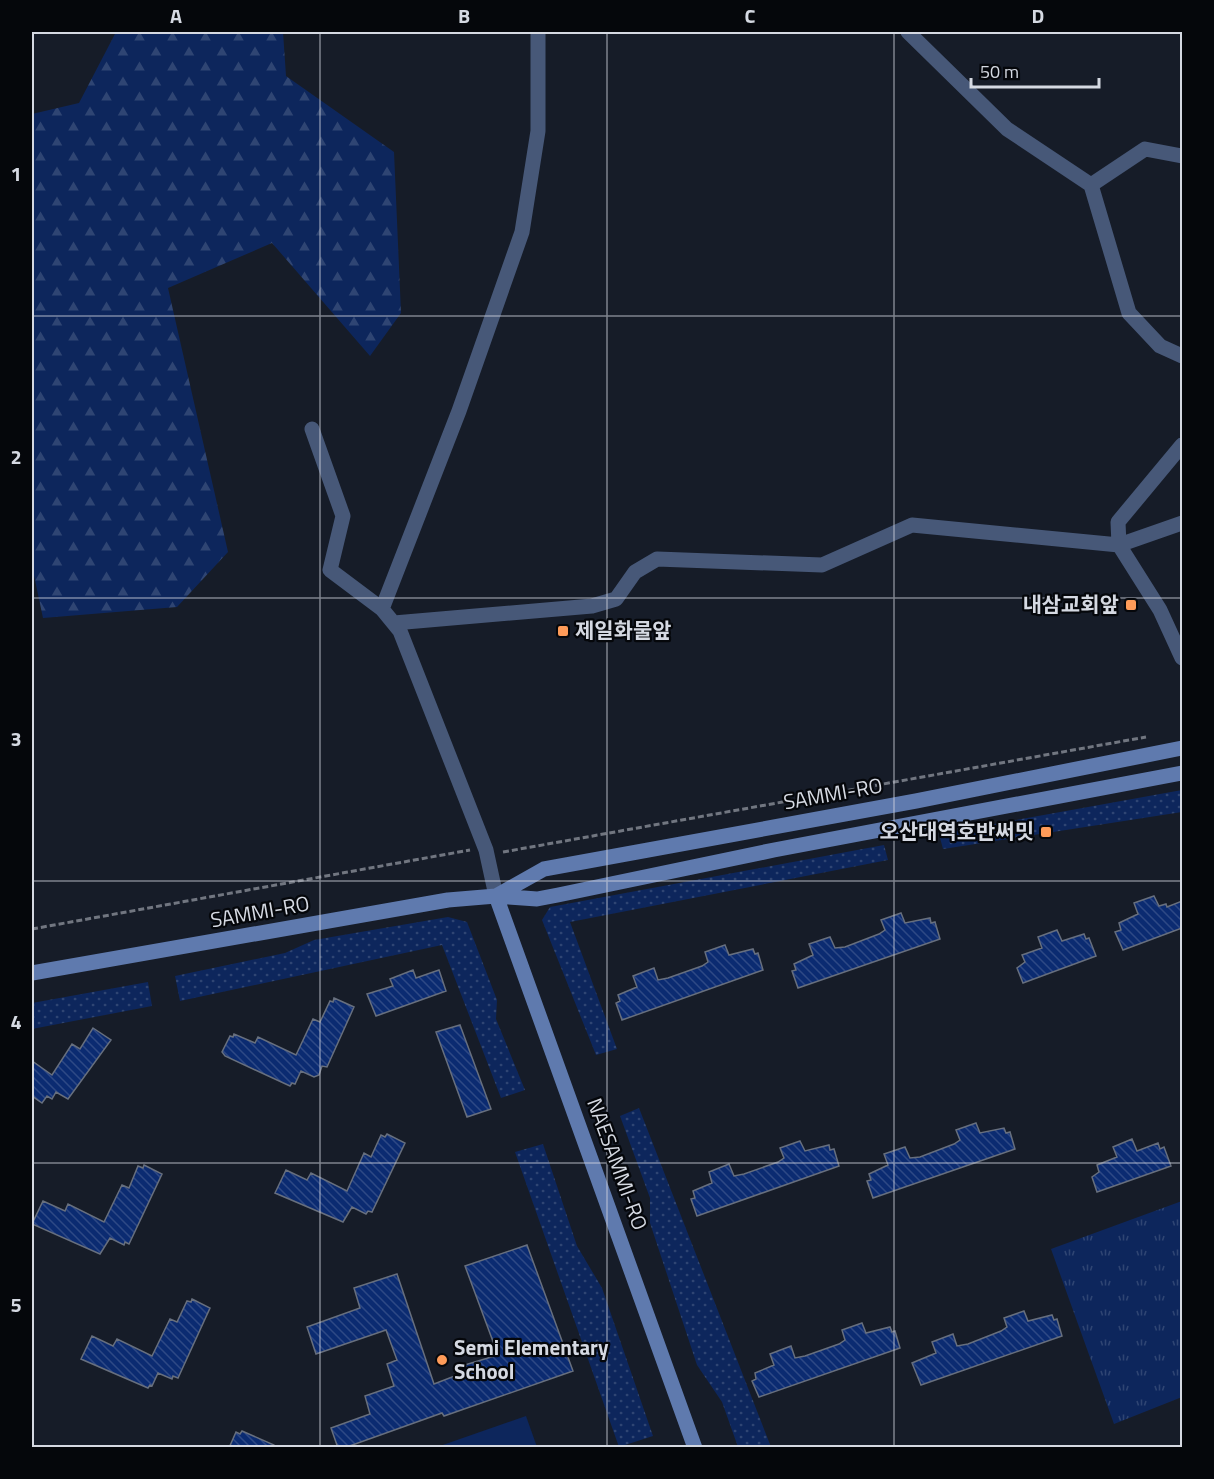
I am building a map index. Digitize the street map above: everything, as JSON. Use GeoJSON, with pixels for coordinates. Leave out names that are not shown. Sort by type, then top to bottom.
{"type":"FeatureCollection","features":[{"type":"Feature","properties":{"kind":"street"},"geometry":{"type":"LineString","coordinates":[[382,609],[459,411],[522,232],[538,131],[538,32]]}},
{"type":"Feature","properties":{"kind":"street"},"geometry":{"type":"LineString","coordinates":[[908,32],[1007,129],[1091,185],[1129,313],[1160,346],[1182,356]]}},
{"type":"Feature","properties":{"kind":"street"},"geometry":{"type":"LineString","coordinates":[[1091,185],[1145,149],[1182,156]]}},
{"type":"Feature","properties":{"kind":"street"},"geometry":{"type":"LineString","coordinates":[[312,429],[343,516],[330,570],[382,609],[400,631],[486,850],[496,896]]}},
{"type":"Feature","properties":{"kind":"street"},"geometry":{"type":"LineString","coordinates":[[1182,445],[1118,522],[1119,545],[1160,610],[1182,658]]}},
{"type":"Feature","properties":{"kind":"street"},"geometry":{"type":"LineString","coordinates":[[394,623],[592,606],[616,598],[636,572],[657,559],[822,565],[912,525],[1119,545],[1182,523]]}},
{"type":"Feature","properties":{"kind":"street","name":"SAMMI-RO"},"geometry":{"type":"LineString","coordinates":[[496,896],[544,869],[916,801],[1182,748]]}},
{"type":"Feature","properties":{"kind":"street","name":"SAMMI-RO"},"geometry":{"type":"LineString","coordinates":[[32,973],[448,900],[496,896],[537,899],[558,896],[774,850],[1182,773]]}},
{"type":"Feature","properties":{"kind":"street","name":"NAESAMMI-RO"},"geometry":{"type":"LineString","coordinates":[[496,896],[695,1448]]}},
{"type":"Feature","properties":{"kind":"path"},"geometry":{"type":"LineString","coordinates":[[32,929],[476,849],[509,853],[1149,736]]}},
{"type":"Feature","properties":{"kind":"green space"},"geometry":{"type":"Polygon","coordinates":[[[116,32],[283,32],[286,76],[394,152],[401,313],[370,356],[272,243],[168,288],[228,552],[177,607],[43,618],[32,566],[32,114],[79,103],[116,32]]]}},
{"type":"Feature","properties":{"kind":"green space"},"geometry":{"type":"Polygon","coordinates":[[[1182,790],[1182,812],[943,849],[939,834],[1182,790]]]}},
{"type":"Feature","properties":{"kind":"green space"},"geometry":{"type":"Polygon","coordinates":[[[884,845],[888,860],[570,922],[617,1049],[596,1055],[542,920],[550,907],[884,845]]]}},
{"type":"Feature","properties":{"kind":"green space"},"geometry":{"type":"Polygon","coordinates":[[[448,917],[467,922],[497,1000],[496,1019],[525,1090],[501,1098],[442,945],[180,1001],[175,976],[285,953],[314,940],[448,917]]]}},
{"type":"Feature","properties":{"kind":"green space"},"geometry":{"type":"Polygon","coordinates":[[[148,982],[152,1006],[32,1029],[32,1003],[148,982]]]}},
{"type":"Feature","properties":{"kind":"green space"},"geometry":{"type":"Polygon","coordinates":[[[639,1108],[771,1447],[738,1447],[722,1402],[697,1365],[650,1223],[650,1198],[620,1116],[639,1108]]]}},
{"type":"Feature","properties":{"kind":"green space"},"geometry":{"type":"Polygon","coordinates":[[[543,1144],[577,1246],[602,1288],[653,1436],[619,1447],[515,1152],[543,1144]]]}},
{"type":"Feature","properties":{"kind":"green space"},"geometry":{"type":"Polygon","coordinates":[[[1182,1201],[1182,1397],[1114,1424],[1051,1249],[1182,1201]]]}},
{"type":"Feature","properties":{"kind":"green space"},"geometry":{"type":"Polygon","coordinates":[[[526,1416],[537,1447],[437,1447],[526,1416]]]}},
{"type":"Feature","properties":{"kind":"building"},"geometry":{"type":"Polygon","coordinates":[[[1154,896],[1159,906],[1166,904],[1167,907],[1182,901],[1182,928],[1123,950],[1115,932],[1121,930],[1119,923],[1138,914],[1134,903],[1154,896]]]}},
{"type":"Feature","properties":{"kind":"building"},"geometry":{"type":"Polygon","coordinates":[[[901,913],[905,923],[930,918],[931,923],[935,922],[940,939],[798,988],[792,971],[796,970],[794,964],[813,955],[809,944],[830,937],[835,948],[845,947],[879,934],[885,930],[881,920],[901,913]]]}},
{"type":"Feature","properties":{"kind":"building"},"geometry":{"type":"Polygon","coordinates":[[[1057,930],[1062,941],[1084,934],[1086,939],[1089,938],[1096,956],[1023,983],[1017,968],[1025,962],[1022,955],[1042,948],[1038,937],[1057,930]]]}},
{"type":"Feature","properties":{"kind":"building"},"geometry":{"type":"Polygon","coordinates":[[[725,945],[729,955],[753,949],[755,954],[758,953],[763,970],[622,1020],[616,1003],[620,1001],[618,995],[637,987],[633,976],[654,968],[658,980],[668,978],[702,966],[708,962],[705,952],[725,945]]]}},
{"type":"Feature","properties":{"kind":"building"},"geometry":{"type":"Polygon","coordinates":[[[413,970],[416,978],[439,970],[446,991],[376,1016],[367,994],[393,986],[390,979],[413,970]]]}},
{"type":"Feature","properties":{"kind":"building"},"geometry":{"type":"Polygon","coordinates":[[[334,998],[354,1007],[327,1067],[322,1066],[319,1075],[314,1077],[301,1071],[295,1084],[292,1083],[290,1086],[225,1056],[222,1052],[230,1036],[233,1037],[234,1034],[255,1043],[258,1037],[296,1055],[313,1019],[320,1022],[330,1001],[333,1002],[334,998]]]}},
{"type":"Feature","properties":{"kind":"building"},"geometry":{"type":"Polygon","coordinates":[[[460,1025],[491,1109],[467,1117],[436,1032],[460,1025]]]}},
{"type":"Feature","properties":{"kind":"building"},"geometry":{"type":"Polygon","coordinates":[[[93,1028],[111,1040],[68,1099],[56,1092],[52,1099],[47,1096],[42,1103],[32,1096],[32,1061],[52,1075],[72,1044],[80,1049],[93,1028]]]}},
{"type":"Feature","properties":{"kind":"building"},"geometry":{"type":"Polygon","coordinates":[[[976,1123],[980,1133],[1004,1128],[1006,1133],[1010,1132],[1015,1149],[873,1198],[867,1181],[871,1180],[869,1174],[888,1165],[884,1154],[905,1147],[910,1158],[920,1157],[954,1144],[960,1140],[956,1130],[976,1123]]]}},
{"type":"Feature","properties":{"kind":"building"},"geometry":{"type":"Polygon","coordinates":[[[387,1134],[405,1143],[372,1212],[368,1211],[366,1214],[352,1207],[343,1222],[275,1193],[286,1170],[307,1180],[311,1173],[347,1191],[364,1153],[371,1157],[381,1135],[385,1137],[387,1134]]]}},
{"type":"Feature","properties":{"kind":"building"},"geometry":{"type":"Polygon","coordinates":[[[1132,1139],[1137,1151],[1158,1143],[1160,1149],[1164,1147],[1171,1166],[1097,1192],[1092,1177],[1099,1172],[1097,1165],[1117,1157],[1113,1147],[1132,1139]]]}},
{"type":"Feature","properties":{"kind":"building"},"geometry":{"type":"Polygon","coordinates":[[[800,1141],[805,1151],[829,1145],[830,1150],[834,1149],[839,1166],[697,1216],[691,1199],[695,1198],[693,1191],[712,1183],[709,1172],[729,1164],[734,1176],[744,1174],[778,1162],[784,1158],[780,1148],[800,1141]]]}},
{"type":"Feature","properties":{"kind":"building"},"geometry":{"type":"Polygon","coordinates":[[[144,1165],[162,1174],[129,1244],[125,1242],[124,1245],[110,1238],[100,1254],[32,1224],[43,1201],[65,1211],[68,1204],[104,1222],[122,1185],[129,1188],[138,1166],[143,1168],[144,1165]]]}},
{"type":"Feature","properties":{"kind":"building"},"geometry":{"type":"Polygon","coordinates":[[[527,1245],[573,1371],[444,1416],[442,1413],[344,1448],[338,1448],[331,1428],[370,1414],[365,1396],[394,1386],[387,1364],[397,1360],[386,1330],[316,1354],[307,1327],[360,1308],[354,1288],[397,1274],[434,1384],[460,1374],[458,1367],[498,1355],[465,1266],[527,1245]]]}},
{"type":"Feature","properties":{"kind":"building"},"geometry":{"type":"Polygon","coordinates":[[[192,1299],[210,1308],[178,1378],[173,1376],[172,1379],[158,1373],[152,1386],[148,1388],[81,1359],[92,1336],[113,1346],[117,1339],[152,1356],[170,1319],[177,1322],[187,1301],[191,1302],[192,1299]]]}},
{"type":"Feature","properties":{"kind":"building"},"geometry":{"type":"Polygon","coordinates":[[[1024,1311],[1028,1321],[1052,1315],[1054,1320],[1057,1319],[1062,1336],[921,1385],[912,1363],[936,1353],[932,1342],[953,1334],[957,1346],[968,1344],[1001,1331],[1007,1327],[1004,1318],[1024,1311]]]}},
{"type":"Feature","properties":{"kind":"building"},"geometry":{"type":"Polygon","coordinates":[[[862,1323],[866,1333],[890,1327],[892,1332],[895,1331],[900,1348],[759,1397],[752,1381],[756,1379],[755,1373],[774,1365],[770,1354],[791,1346],[795,1358],[805,1356],[839,1344],[845,1340],[842,1330],[862,1323]]]}},
{"type":"Feature","properties":{"kind":"building"},"geometry":{"type":"Polygon","coordinates":[[[242,1431],[274,1445],[275,1448],[229,1448],[236,1432],[240,1434],[242,1431]]]}},
{"type":"Feature","properties":{"kind":"place","name":"내삼교회앞"},"geometry":{"type":"Point","coordinates":[1131,605]}},
{"type":"Feature","properties":{"kind":"place","name":"제일화물앞"},"geometry":{"type":"Point","coordinates":[563,631]}},
{"type":"Feature","properties":{"kind":"place","name":"오산대역호반써밋"},"geometry":{"type":"Point","coordinates":[1046,832]}},
{"type":"Feature","properties":{"kind":"place","name":"Semi Elementary School"},"geometry":{"type":"Point","coordinates":[442,1360]}}]}
